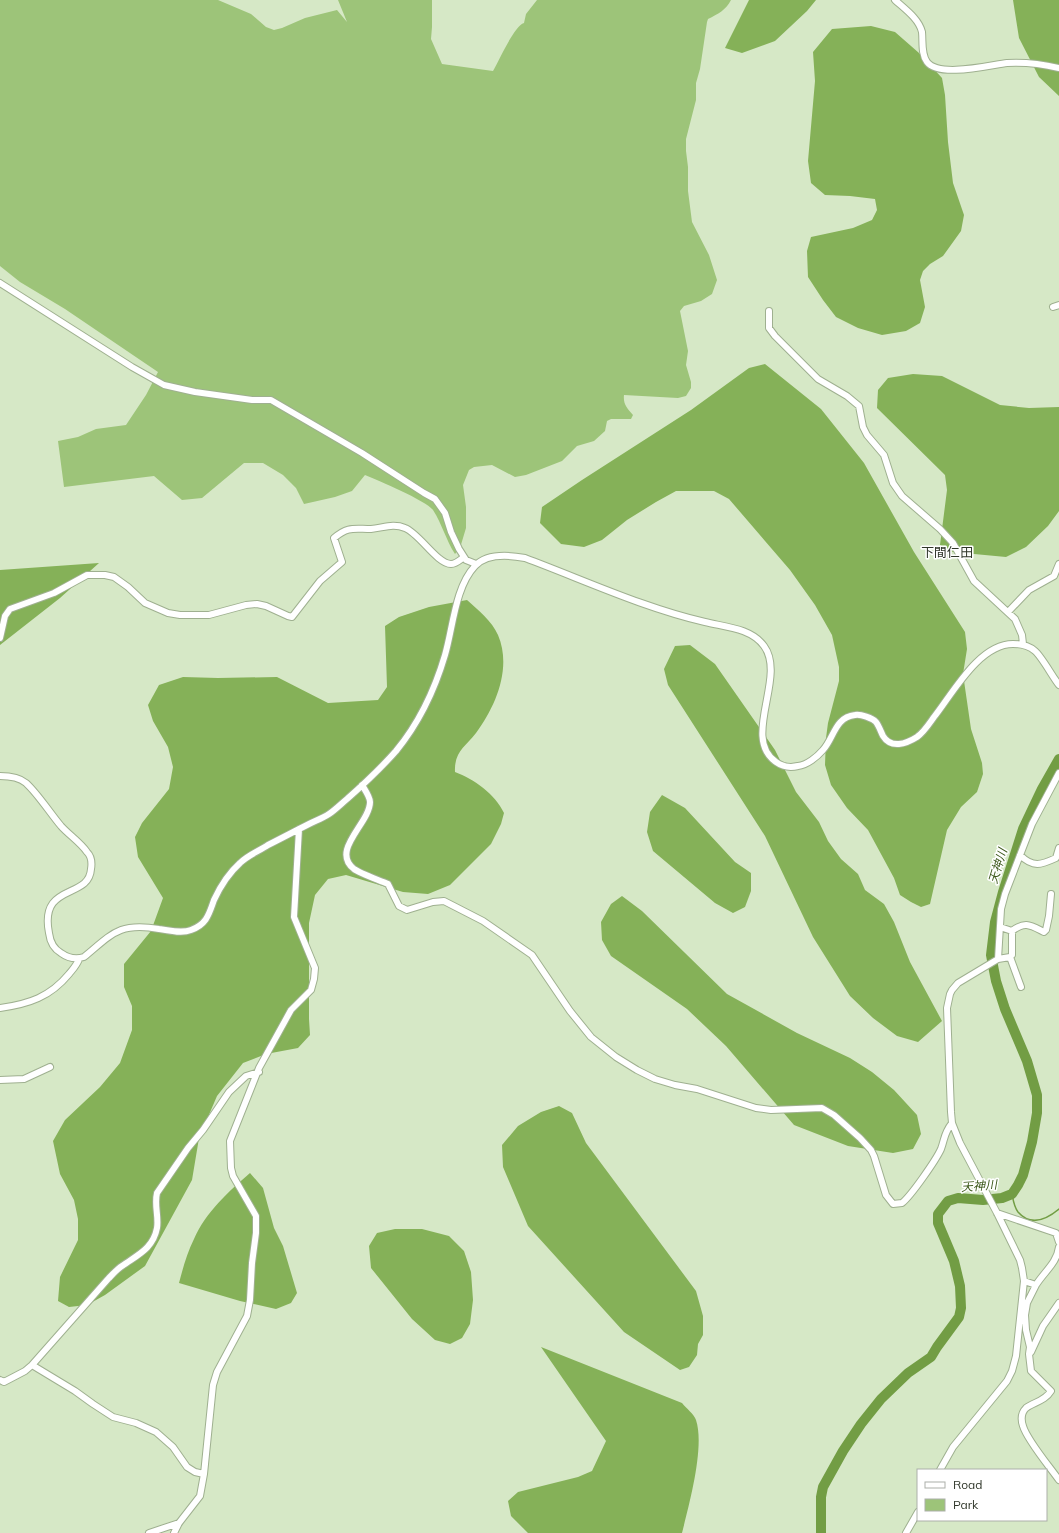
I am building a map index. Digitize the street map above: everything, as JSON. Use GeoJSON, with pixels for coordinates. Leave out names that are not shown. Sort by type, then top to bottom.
{"type":"FeatureCollection","features":[{"type":"Feature","properties":{"kind":"street"},"geometry":{"type":"LineString","coordinates":[[895,0],[918,22],[922,32],[923,52],[926,62],[931,66],[948,70],[964,70],[1008,63],[1036,63],[1059,68]]}},
{"type":"Feature","properties":{"kind":"street"},"geometry":{"type":"LineString","coordinates":[[0,283],[132,367],[164,385],[194,392],[252,400],[271,400],[362,453],[435,498],[445,513],[454,540],[464,557],[466,560],[476,564]]}},
{"type":"Feature","properties":{"kind":"street"},"geometry":{"type":"LineString","coordinates":[[769,312],[770,328],[775,336],[818,379],[847,396],[858,406],[863,428],[867,435],[884,454],[893,483],[902,496],[949,538],[974,581],[1015,619],[1022,635],[1023,644]]}},
{"type":"Feature","properties":{"kind":"street"},"geometry":{"type":"LineString","coordinates":[[0,638],[5,616],[10,609],[54,593],[87,575],[105,575],[114,577],[128,587],[145,603],[168,613],[180,615],[209,615],[246,605],[257,604],[266,606],[288,616],[292,616],[320,581],[342,562],[334,538],[345,530],[400,526],[416,535],[441,560],[450,564],[458,562],[464,557]]}},
{"type":"Feature","properties":{"kind":"street"},"geometry":{"type":"LineString","coordinates":[[0,776],[12,776],[25,782],[62,826],[88,852],[91,860],[91,870],[88,879],[82,886],[63,894],[56,899],[50,905],[47,914],[49,936],[56,951],[66,957],[79,958],[84,957],[112,933],[124,928],[141,926],[179,932],[191,930],[202,924],[209,917],[214,900],[225,881],[240,863],[299,829],[329,814],[362,785],[396,751],[412,730],[428,699],[445,655],[462,588],[468,574],[476,564],[488,558],[496,556],[512,556],[525,558],[673,613],[746,632],[755,636],[765,647],[770,660],[770,680],[762,726],[765,750],[774,761],[786,767],[798,766],[814,759],[824,750],[835,729],[843,719],[852,715],[859,715],[876,722],[885,738],[890,742],[900,745],[908,742],[927,727],[969,670],[983,657],[1000,646],[1023,644],[1035,651],[1059,685]]}},
{"type":"Feature","properties":{"kind":"street"},"geometry":{"type":"LineString","coordinates":[[1008,612],[1029,590],[1054,576],[1059,564]]}},
{"type":"Feature","properties":{"kind":"street"},"geometry":{"type":"LineString","coordinates":[[997,960],[1001,909],[1005,894],[1032,824],[1059,773]]}},
{"type":"Feature","properties":{"kind":"street"},"geometry":{"type":"LineString","coordinates":[[362,785],[370,801],[368,811],[346,847],[347,858],[354,868],[388,884],[399,906],[407,910],[433,902],[444,901],[483,921],[532,955],[570,1011],[591,1037],[616,1057],[637,1070],[662,1082],[697,1089],[756,1108],[771,1110],[822,1108],[834,1114],[871,1150],[886,1195],[893,1204],[902,1203],[910,1194],[940,1150],[945,1132],[952,1123]]}},
{"type":"Feature","properties":{"kind":"street"},"geometry":{"type":"LineString","coordinates":[[174,1533],[200,1496],[204,1474],[213,1385],[217,1372],[247,1316],[250,1300],[256,1216],[233,1176],[231,1168],[230,1141],[235,1126],[259,1072],[259,1068],[291,1010],[311,990],[314,979],[314,968],[294,917],[299,829]]}},
{"type":"Feature","properties":{"kind":"street"},"geometry":{"type":"LineString","coordinates":[[1020,856],[1026,861],[1041,865],[1056,858],[1059,848]]}},
{"type":"Feature","properties":{"kind":"street"},"geometry":{"type":"LineString","coordinates":[[1020,987],[1010,957],[1012,955],[1012,931],[1020,925],[1027,924],[1044,932],[1046,930],[1049,916],[1051,894]]}},
{"type":"Feature","properties":{"kind":"street"},"geometry":{"type":"LineString","coordinates":[[1000,927],[1012,931]]}},
{"type":"Feature","properties":{"kind":"street"},"geometry":{"type":"LineString","coordinates":[[941,1469],[953,1447],[1007,1381],[1012,1371],[1016,1356],[1024,1281],[1020,1260],[962,1148],[952,1123],[950,1112],[947,1016],[949,998],[952,990],[958,983],[997,960],[1010,957]]}},
{"type":"Feature","properties":{"kind":"street"},"geometry":{"type":"LineString","coordinates":[[0,1008],[12,1006],[44,996],[61,983],[77,964],[79,958]]}},
{"type":"Feature","properties":{"kind":"street"},"geometry":{"type":"LineString","coordinates":[[0,1080],[24,1079],[50,1067]]}},
{"type":"Feature","properties":{"kind":"street"},"geometry":{"type":"LineString","coordinates":[[0,1380],[4,1382],[25,1371],[32,1365],[108,1279],[120,1267],[148,1247],[153,1241],[157,1227],[157,1193],[229,1092],[246,1076],[259,1072]]}},
{"type":"Feature","properties":{"kind":"street"},"geometry":{"type":"LineString","coordinates":[[997,1213],[1056,1233],[1059,1242]]}},
{"type":"Feature","properties":{"kind":"street"},"geometry":{"type":"LineString","coordinates":[[1059,1247],[1052,1266],[1043,1274],[1027,1303],[1025,1315],[1026,1330],[1030,1347],[1029,1354],[1031,1371],[1051,1391],[1048,1397],[1026,1409],[1022,1415],[1022,1423],[1030,1439],[1059,1480]]}},
{"type":"Feature","properties":{"kind":"street"},"geometry":{"type":"LineString","coordinates":[[1052,1266],[1059,1265]]}},
{"type":"Feature","properties":{"kind":"street"},"geometry":{"type":"LineString","coordinates":[[1024,1281],[1036,1286]]}},
{"type":"Feature","properties":{"kind":"street"},"geometry":{"type":"LineString","coordinates":[[1029,1354],[1034,1348],[1043,1326],[1059,1303]]}},
{"type":"Feature","properties":{"kind":"street"},"geometry":{"type":"LineString","coordinates":[[32,1365],[75,1391],[113,1417],[136,1423],[156,1432],[173,1447],[187,1467],[195,1472],[204,1474]]}},
{"type":"Feature","properties":{"kind":"street"},"geometry":{"type":"LineString","coordinates":[[906,1533],[917,1514]]}},
{"type":"Feature","properties":{"kind":"street"},"geometry":{"type":"LineString","coordinates":[[149,1533],[180,1523]]}},
{"type":"Feature","properties":{"kind":"green space"},"geometry":{"type":"Polygon","coordinates":[[[0,0],[218,0],[251,14],[266,27],[274,30],[305,18],[337,10],[347,22],[338,0],[432,0],[431,39],[442,64],[493,71],[511,37],[524,23],[526,14],[537,0],[731,0],[724,9],[708,19],[707,22],[700,69],[696,83],[696,100],[686,139],[688,191],[692,222],[709,255],[717,280],[712,294],[701,301],[684,306],[680,311],[688,351],[686,365],[691,382],[691,388],[686,396],[678,398],[624,395],[627,408],[633,415],[631,419],[611,419],[607,421],[605,431],[594,441],[577,446],[562,461],[526,475],[515,477],[492,465],[474,467],[469,470],[463,485],[466,507],[466,528],[460,548],[455,554],[433,510],[421,501],[365,475],[352,491],[335,497],[304,504],[296,488],[283,475],[263,463],[244,463],[202,498],[182,500],[154,476],[64,487],[58,441],[78,437],[96,429],[126,425],[146,395],[158,372],[65,309],[20,282],[0,266],[0,0]]]}},
{"type":"Feature","properties":{"kind":"green space"},"geometry":{"type":"Polygon","coordinates":[[[749,0],[816,0],[807,11],[775,41],[742,53],[725,48],[749,0]]]}},
{"type":"Feature","properties":{"kind":"green space"},"geometry":{"type":"Polygon","coordinates":[[[1013,0],[1059,0],[1059,96],[1039,77],[1019,38],[1013,0]]]}},
{"type":"Feature","properties":{"kind":"green space"},"geometry":{"type":"Polygon","coordinates":[[[871,26],[895,32],[919,53],[942,78],[945,95],[948,142],[953,183],[964,215],[961,231],[943,256],[930,264],[923,271],[920,280],[925,307],[920,323],[906,331],[882,335],[858,328],[836,317],[808,277],[807,251],[811,237],[853,228],[872,220],[877,210],[875,199],[825,195],[811,183],[808,161],[815,81],[813,52],[832,29],[871,26]]]}},
{"type":"Feature","properties":{"kind":"green space"},"geometry":{"type":"Polygon","coordinates":[[[765,364],[821,409],[864,463],[914,552],[965,632],[967,649],[963,674],[971,729],[982,763],[983,774],[977,792],[961,807],[947,830],[930,904],[921,907],[900,895],[894,878],[868,830],[847,808],[831,785],[825,765],[826,738],[828,723],[839,681],[839,667],[832,635],[815,605],[790,570],[729,499],[714,491],[676,491],[627,520],[602,540],[584,547],[561,544],[540,523],[542,507],[691,410],[749,368],[765,364]]]}},
{"type":"Feature","properties":{"kind":"green space"},"geometry":{"type":"Polygon","coordinates":[[[913,374],[942,376],[1000,405],[1029,408],[1059,407],[1059,511],[1048,526],[1026,547],[1006,557],[953,552],[940,545],[947,490],[945,475],[877,408],[878,390],[888,378],[913,374]]]}},
{"type":"Feature","properties":{"kind":"green space"},"geometry":{"type":"Polygon","coordinates":[[[99,563],[60,598],[0,645],[0,570],[99,563]]]}},
{"type":"Feature","properties":{"kind":"green space"},"geometry":{"type":"Polygon","coordinates":[[[467,600],[492,625],[498,635],[502,648],[502,673],[500,686],[495,699],[490,711],[476,733],[461,750],[456,759],[455,765],[455,772],[483,788],[490,794],[504,813],[501,824],[491,844],[450,885],[428,894],[403,892],[346,875],[328,879],[315,895],[309,923],[310,1035],[298,1048],[266,1054],[243,1063],[217,1096],[199,1138],[192,1180],[145,1266],[105,1295],[87,1305],[69,1307],[58,1301],[60,1277],[78,1240],[78,1219],[74,1200],[60,1174],[53,1141],[65,1120],[100,1087],[120,1063],[132,1030],[132,1006],[124,987],[124,964],[151,931],[163,898],[138,857],[135,837],[142,823],[169,789],[173,767],[168,747],[153,721],[148,705],[159,685],[183,677],[277,677],[328,703],[378,700],[387,687],[385,626],[399,617],[429,607],[467,600]]]}},
{"type":"Feature","properties":{"kind":"green space"},"geometry":{"type":"Polygon","coordinates":[[[690,645],[715,664],[775,750],[796,792],[819,822],[828,841],[841,859],[858,874],[865,890],[884,904],[894,922],[910,962],[942,1021],[918,1042],[897,1036],[873,1018],[850,996],[813,937],[765,836],[668,685],[664,669],[675,646],[690,645]]]}},
{"type":"Feature","properties":{"kind":"green space"},"geometry":{"type":"Polygon","coordinates":[[[662,795],[685,808],[735,862],[751,873],[751,891],[745,907],[733,913],[715,903],[653,851],[647,832],[650,812],[662,795]]]}},
{"type":"Feature","properties":{"kind":"green space"},"geometry":{"type":"Polygon","coordinates":[[[622,896],[642,911],[727,994],[797,1033],[850,1058],[872,1072],[894,1090],[917,1115],[921,1134],[913,1149],[893,1153],[848,1146],[794,1125],[726,1046],[687,1009],[611,956],[602,940],[601,922],[611,904],[622,896]]]}},
{"type":"Feature","properties":{"kind":"green space"},"geometry":{"type":"Polygon","coordinates":[[[559,1106],[572,1113],[586,1143],[696,1291],[703,1316],[703,1335],[698,1344],[697,1355],[689,1367],[680,1370],[624,1332],[528,1226],[503,1167],[502,1145],[518,1126],[541,1112],[559,1106]]]}},
{"type":"Feature","properties":{"kind":"green space"},"geometry":{"type":"Polygon","coordinates":[[[250,1173],[263,1188],[274,1228],[283,1246],[297,1293],[291,1303],[276,1309],[240,1301],[179,1283],[189,1250],[204,1220],[226,1195],[250,1173]]]}},
{"type":"Feature","properties":{"kind":"green space"},"geometry":{"type":"Polygon","coordinates":[[[395,1229],[422,1229],[449,1236],[464,1251],[471,1272],[473,1300],[470,1324],[462,1338],[450,1344],[435,1340],[412,1319],[371,1268],[369,1246],[377,1233],[395,1229]]]}},
{"type":"Feature","properties":{"kind":"green space"},"geometry":{"type":"Polygon","coordinates":[[[541,1347],[682,1403],[694,1416],[698,1431],[699,1445],[692,1492],[682,1533],[528,1533],[511,1516],[508,1501],[518,1492],[578,1477],[592,1471],[606,1441],[541,1347]]]}},
{"type":"Feature","properties":{"kind":"waterway","name":"天神川"},"geometry":{"type":"LineString","coordinates":[[821,1533],[821,1497],[823,1487],[843,1451],[861,1424],[881,1399],[908,1373],[931,1357],[959,1317],[961,1308],[960,1286],[954,1261],[938,1223],[938,1214],[948,1201],[958,1198],[983,1200],[1002,1198],[1012,1194],[1023,1175],[1032,1142],[1037,1113],[1037,1095],[1027,1061],[1005,1009],[996,981],[991,955],[995,922],[1023,829],[1042,789],[1059,759]]}},
{"type":"Feature","properties":{"kind":"waterway"},"geometry":{"type":"LineString","coordinates":[[1012,1194],[1018,1212],[1023,1217],[1028,1219],[1039,1220],[1049,1216],[1059,1209]]}},
{"type":"Feature","properties":{"kind":"district","name":"下間仁田"},"geometry":{"type":"Point","coordinates":[947,552]}}]}
